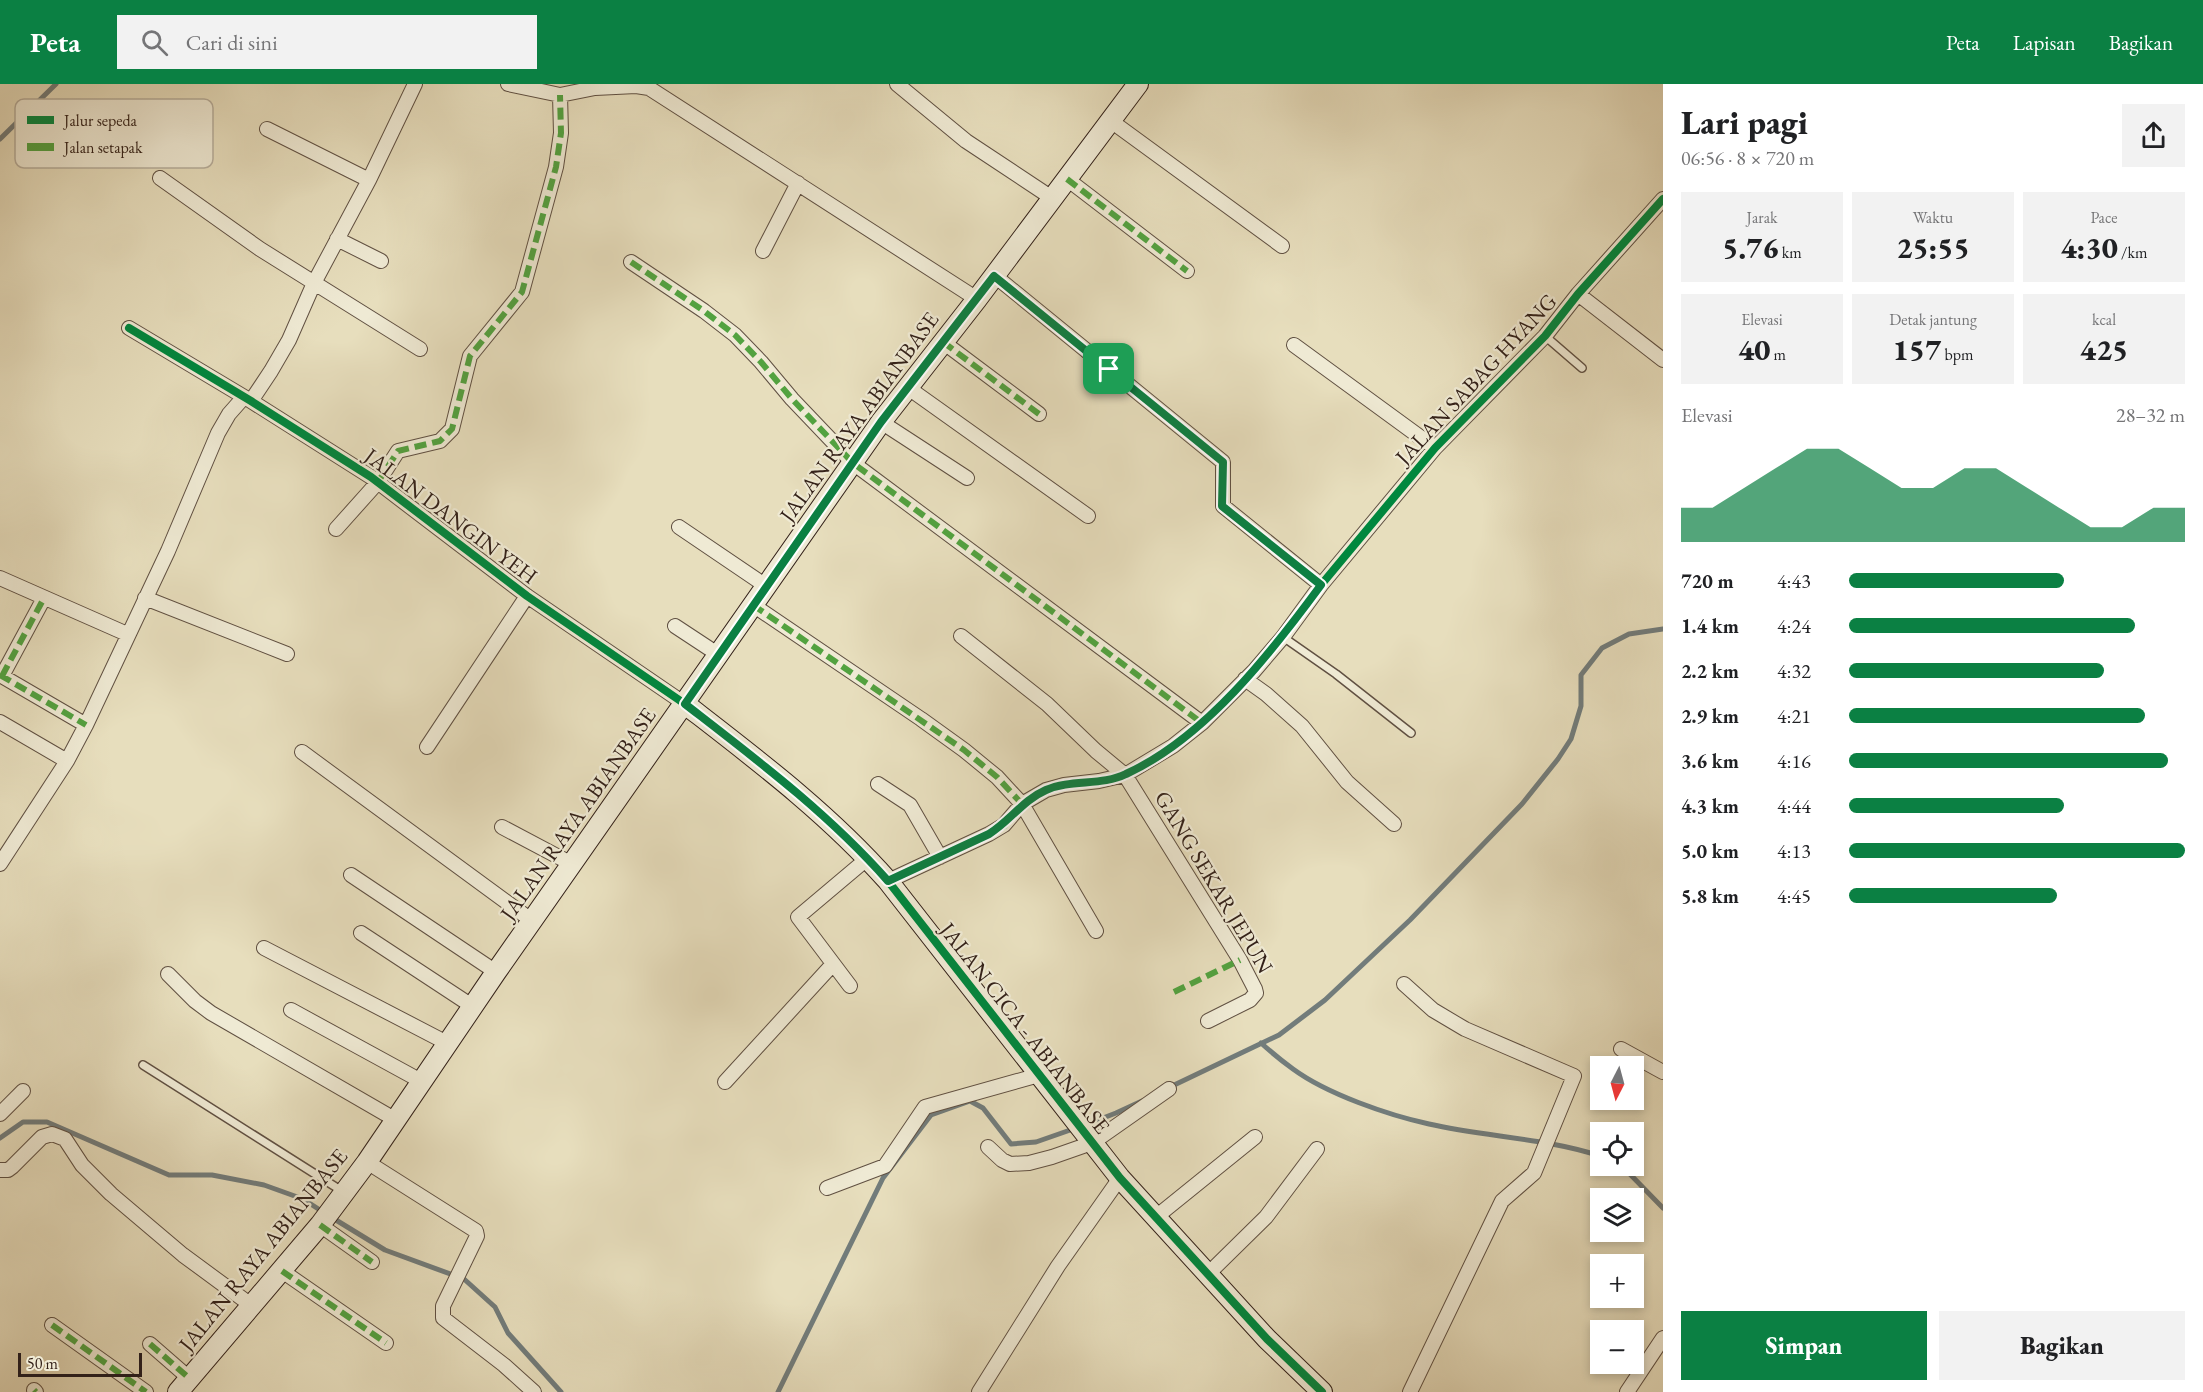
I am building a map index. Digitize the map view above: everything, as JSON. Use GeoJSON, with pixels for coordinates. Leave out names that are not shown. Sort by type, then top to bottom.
{"type":"FeatureCollection","features":[{"type":"Feature","properties":{"kind":"main road","name":"JALAN RAYA ABIANBASE"},"geometry":{"type":"LineString","coordinates":[[184,1385],[321,1224],[367,1162],[531,920],[881,422],[977,299],[1136,85]]}},
{"type":"Feature","properties":{"kind":"main road","name":"JALAN CICA - ABIANBASE"},"geometry":{"type":"LineString","coordinates":[[685,704],[799,793],[868,858],[1120,1178],[1267,1340],[1322,1392]]}},
{"type":"Feature","properties":{"kind":"street"},"geometry":{"type":"LineString","coordinates":[[0,864],[67,761],[168,551],[218,433],[229,414],[247,399],[272,371],[415,84]]}},
{"type":"Feature","properties":{"kind":"street"},"geometry":{"type":"LineString","coordinates":[[508,84],[560,95],[595,88],[636,86],[649,88],[977,299]]}},
{"type":"Feature","properties":{"kind":"street"},"geometry":{"type":"LineString","coordinates":[[897,84],[966,141],[1052,198]]}},
{"type":"Feature","properties":{"kind":"street"},"geometry":{"type":"LineString","coordinates":[[336,529],[378,482],[398,451],[440,441],[452,429],[470,356],[522,292],[556,167],[561,133],[560,95]]}},
{"type":"Feature","properties":{"kind":"street"},"geometry":{"type":"LineString","coordinates":[[1111,121],[1282,246]]}},
{"type":"Feature","properties":{"kind":"street"},"geometry":{"type":"LineString","coordinates":[[267,129],[369,180]]}},
{"type":"Feature","properties":{"kind":"street"},"geometry":{"type":"LineString","coordinates":[[160,178],[260,249],[420,349]]}},
{"type":"Feature","properties":{"kind":"street"},"geometry":{"type":"LineString","coordinates":[[1067,179],[1187,271]]}},
{"type":"Feature","properties":{"kind":"street"},"geometry":{"type":"LineString","coordinates":[[763,251],[798,183]]}},
{"type":"Feature","properties":{"kind":"street","name":"JALAN SABAG HYANG"},"geometry":{"type":"LineString","coordinates":[[888,881],[989,834],[1004,825],[1022,804],[1046,790],[1125,775],[1173,746],[1202,723],[1283,637],[1321,585],[1435,448],[1545,336],[1578,294],[1663,200]]}},
{"type":"Feature","properties":{"kind":"street"},"geometry":{"type":"LineString","coordinates":[[337,239],[381,261]]}},
{"type":"Feature","properties":{"kind":"street"},"geometry":{"type":"LineString","coordinates":[[631,262],[704,311],[735,335],[853,463],[1202,723]]}},
{"type":"Feature","properties":{"kind":"street"},"geometry":{"type":"LineString","coordinates":[[994,276],[1223,462],[1222,506],[1321,585]]}},
{"type":"Feature","properties":{"kind":"street"},"geometry":{"type":"LineString","coordinates":[[1578,294],[1663,360]]}},
{"type":"Feature","properties":{"kind":"street","name":"JALAN DANGIN YEH"},"geometry":{"type":"LineString","coordinates":[[129,328],[378,482],[527,596],[685,704]]}},
{"type":"Feature","properties":{"kind":"street"},"geometry":{"type":"LineString","coordinates":[[943,342],[1039,414]]}},
{"type":"Feature","properties":{"kind":"street"},"geometry":{"type":"LineString","coordinates":[[1294,345],[1435,448]]}},
{"type":"Feature","properties":{"kind":"street"},"geometry":{"type":"LineString","coordinates":[[907,387],[1088,516]]}},
{"type":"Feature","properties":{"kind":"street"},"geometry":{"type":"LineString","coordinates":[[881,422],[967,478]]}},
{"type":"Feature","properties":{"kind":"street"},"geometry":{"type":"LineString","coordinates":[[680,527],[766,586]]}},
{"type":"Feature","properties":{"kind":"street"},"geometry":{"type":"LineString","coordinates":[[0,578],[127,634]]}},
{"type":"Feature","properties":{"kind":"street"},"geometry":{"type":"LineString","coordinates":[[427,747],[527,596]]}},
{"type":"Feature","properties":{"kind":"street"},"geometry":{"type":"LineString","coordinates":[[44,598],[1,676],[86,725]]}},
{"type":"Feature","properties":{"kind":"street"},"geometry":{"type":"LineString","coordinates":[[145,598],[286,654]]}},
{"type":"Feature","properties":{"kind":"street"},"geometry":{"type":"LineString","coordinates":[[753,605],[964,750],[997,777],[1022,804],[1096,931]]}},
{"type":"Feature","properties":{"kind":"street"},"geometry":{"type":"LineString","coordinates":[[675,626],[719,654]]}},
{"type":"Feature","properties":{"kind":"street"},"geometry":{"type":"LineString","coordinates":[[961,636],[1047,704],[1125,775]]}},
{"type":"Feature","properties":{"kind":"street"},"geometry":{"type":"LineString","coordinates":[[1245,679],[1302,726],[1347,782],[1394,824]]}},
{"type":"Feature","properties":{"kind":"street"},"geometry":{"type":"LineString","coordinates":[[0,722],[67,761]]}},
{"type":"Feature","properties":{"kind":"street"},"geometry":{"type":"LineString","coordinates":[[302,752],[531,920]]}},
{"type":"Feature","properties":{"kind":"street","name":"GANG SEKAR JEPUN"},"geometry":{"type":"LineString","coordinates":[[1125,775],[1240,960],[1255,989],[1256,993],[1251,1000],[1208,1021]]}},
{"type":"Feature","properties":{"kind":"street"},"geometry":{"type":"LineString","coordinates":[[878,784],[910,806],[940,857]]}},
{"type":"Feature","properties":{"kind":"street"},"geometry":{"type":"LineString","coordinates":[[502,826],[572,864]]}},
{"type":"Feature","properties":{"kind":"street"},"geometry":{"type":"LineString","coordinates":[[850,986],[798,917],[868,858]]}},
{"type":"Feature","properties":{"kind":"street"},"geometry":{"type":"LineString","coordinates":[[351,875],[496,972]]}},
{"type":"Feature","properties":{"kind":"street"},"geometry":{"type":"LineString","coordinates":[[361,933],[472,1006]]}},
{"type":"Feature","properties":{"kind":"street"},"geometry":{"type":"LineString","coordinates":[[264,948],[447,1043]]}},
{"type":"Feature","properties":{"kind":"street"},"geometry":{"type":"LineString","coordinates":[[725,1082],[833,964]]}},
{"type":"Feature","properties":{"kind":"street"},"geometry":{"type":"LineString","coordinates":[[168,974],[195,1001],[211,1013],[396,1120]]}},
{"type":"Feature","properties":{"kind":"street"},"geometry":{"type":"LineString","coordinates":[[1404,984],[1433,1010],[1465,1029],[1574,1076],[1534,1173],[1502,1201],[1410,1392]]}},
{"type":"Feature","properties":{"kind":"street"},"geometry":{"type":"LineString","coordinates":[[291,1010],[421,1081]]}},
{"type":"Feature","properties":{"kind":"street"},"geometry":{"type":"LineString","coordinates":[[1621,1049],[1663,1072]]}},
{"type":"Feature","properties":{"kind":"street"},"geometry":{"type":"LineString","coordinates":[[827,1188],[885,1166],[925,1107],[1038,1075]]}},
{"type":"Feature","properties":{"kind":"street"},"geometry":{"type":"LineString","coordinates":[[988,1147],[1002,1160],[1018,1165],[1052,1157],[1090,1140],[1169,1089]]}},
{"type":"Feature","properties":{"kind":"street"},"geometry":{"type":"LineString","coordinates":[[0,1114],[23,1091]]}},
{"type":"Feature","properties":{"kind":"street"},"geometry":{"type":"LineString","coordinates":[[0,1170],[8,1170],[12,1167],[42,1137],[52,1134],[65,1139],[82,1165],[111,1194],[183,1255],[251,1305]]}},
{"type":"Feature","properties":{"kind":"street"},"geometry":{"type":"LineString","coordinates":[[1156,1217],[1255,1137]]}},
{"type":"Feature","properties":{"kind":"street"},"geometry":{"type":"LineString","coordinates":[[1208,1274],[1266,1217],[1317,1149]]}},
{"type":"Feature","properties":{"kind":"street"},"geometry":{"type":"LineString","coordinates":[[367,1162],[474,1229],[477,1236],[443,1306],[443,1318],[504,1365],[534,1392]]}},
{"type":"Feature","properties":{"kind":"street"},"geometry":{"type":"LineString","coordinates":[[979,1392],[1058,1266],[1120,1178]]}},
{"type":"Feature","properties":{"kind":"street"},"geometry":{"type":"LineString","coordinates":[[321,1224],[372,1262]]}},
{"type":"Feature","properties":{"kind":"street"},"geometry":{"type":"LineString","coordinates":[[282,1271],[386,1343]]}},
{"type":"Feature","properties":{"kind":"street"},"geometry":{"type":"LineString","coordinates":[[52,1325],[146,1392]]}},
{"type":"Feature","properties":{"kind":"street"},"geometry":{"type":"LineString","coordinates":[[1627,1392],[1663,1338]]}},
{"type":"Feature","properties":{"kind":"street"},"geometry":{"type":"LineString","coordinates":[[150,1344],[184,1385]]}},
{"type":"Feature","properties":{"kind":"lane"},"geometry":{"type":"LineString","coordinates":[[1545,336],[1582,368]]}},
{"type":"Feature","properties":{"kind":"lane"},"geometry":{"type":"LineString","coordinates":[[1283,637],[1336,674],[1411,734]]}},
{"type":"Feature","properties":{"kind":"lane"},"geometry":{"type":"LineString","coordinates":[[143,1065],[341,1197]]}},
{"type":"Feature","properties":{"kind":"waterway"},"geometry":{"type":"LineString","coordinates":[[41,99],[56,84]]}},
{"type":"Feature","properties":{"kind":"waterway"},"geometry":{"type":"LineString","coordinates":[[0,139],[15,124]]}},
{"type":"Feature","properties":{"kind":"waterway"},"geometry":{"type":"LineString","coordinates":[[1170,1087],[1279,1035],[1325,1000],[1410,920],[1522,804],[1558,759],[1571,739],[1581,706],[1581,675],[1602,648],[1629,634],[1663,629]]}},
{"type":"Feature","properties":{"kind":"waterway"},"geometry":{"type":"LineString","coordinates":[[1261,1043],[1307,1078],[1340,1095],[1377,1109],[1429,1124],[1537,1141],[1590,1153]]}},
{"type":"Feature","properties":{"kind":"waterway"},"geometry":{"type":"LineString","coordinates":[[778,1392],[883,1178],[931,1115],[970,1101],[983,1108],[1011,1144],[1036,1142],[1076,1128]]}},
{"type":"Feature","properties":{"kind":"waterway"},"geometry":{"type":"LineString","coordinates":[[1085,1125],[1142,1101]]}},
{"type":"Feature","properties":{"kind":"waterway"},"geometry":{"type":"LineString","coordinates":[[0,1138],[23,1122],[47,1122],[169,1175],[212,1175],[264,1185],[303,1199],[323,1212]]}},
{"type":"Feature","properties":{"kind":"waterway"},"geometry":{"type":"LineString","coordinates":[[1632,1176],[1663,1208]]}},
{"type":"Feature","properties":{"kind":"waterway"},"geometry":{"type":"LineString","coordinates":[[331,1217],[385,1250],[464,1279],[495,1307],[508,1333],[561,1392]]}},
{"type":"Feature","properties":{"kind":"marked path"},"geometry":{"type":"LineString","coordinates":[[378,482],[398,451],[440,441],[452,429],[470,356],[522,292],[556,167],[561,133],[560,95]]}},
{"type":"Feature","properties":{"kind":"marked path"},"geometry":{"type":"LineString","coordinates":[[1067,179],[1187,271]]}},
{"type":"Feature","properties":{"kind":"marked path"},"geometry":{"type":"LineString","coordinates":[[631,262],[704,311],[735,335],[853,463],[1202,723]]}},
{"type":"Feature","properties":{"kind":"marked path"},"geometry":{"type":"LineString","coordinates":[[995,276],[1223,462],[1223,506],[1321,585]]}},
{"type":"Feature","properties":{"kind":"marked path"},"geometry":{"type":"LineString","coordinates":[[943,342],[1039,414]]}},
{"type":"Feature","properties":{"kind":"marked path"},"geometry":{"type":"LineString","coordinates":[[2,676],[44,598]]}},
{"type":"Feature","properties":{"kind":"marked path"},"geometry":{"type":"LineString","coordinates":[[753,605],[964,750],[997,777],[1022,804]]}},
{"type":"Feature","properties":{"kind":"marked path"},"geometry":{"type":"LineString","coordinates":[[0,675],[86,725]]}},
{"type":"Feature","properties":{"kind":"marked path"},"geometry":{"type":"LineString","coordinates":[[1174,992],[1240,960]]}},
{"type":"Feature","properties":{"kind":"marked path"},"geometry":{"type":"LineString","coordinates":[[320,1225],[372,1262]]}},
{"type":"Feature","properties":{"kind":"marked path"},"geometry":{"type":"LineString","coordinates":[[282,1271],[386,1343]]}},
{"type":"Feature","properties":{"kind":"marked path"},"geometry":{"type":"LineString","coordinates":[[52,1325],[146,1392]]}},
{"type":"Feature","properties":{"kind":"marked path"},"geometry":{"type":"LineString","coordinates":[[150,1344],[189,1378]]}},
{"type":"Feature","properties":{"kind":"cycle path"},"geometry":{"type":"LineString","coordinates":[[888,881],[989,834],[1004,825],[1022,804],[1046,790],[1125,775],[1173,746],[1202,723],[1254,671],[1283,637],[1321,585],[1435,448],[1545,336],[1578,294],[1663,199]]}},
{"type":"Feature","properties":{"kind":"cycle path"},"geometry":{"type":"LineString","coordinates":[[129,328],[251,401],[371,477],[527,596],[685,704],[799,793],[865,855],[888,881],[1120,1178],[1267,1339],[1322,1392]]}},
{"type":"Feature","properties":{"kind":"route"},"geometry":{"type":"LineString","coordinates":[[994,276],[1109,369],[1223,462],[1222,506],[1321,585],[1283,637],[1254,671],[1202,723],[1173,746],[1125,775],[1046,790],[1022,804],[1004,825],[989,834],[888,881],[833,823],[799,793],[685,704],[881,422],[994,276]]}}]}
